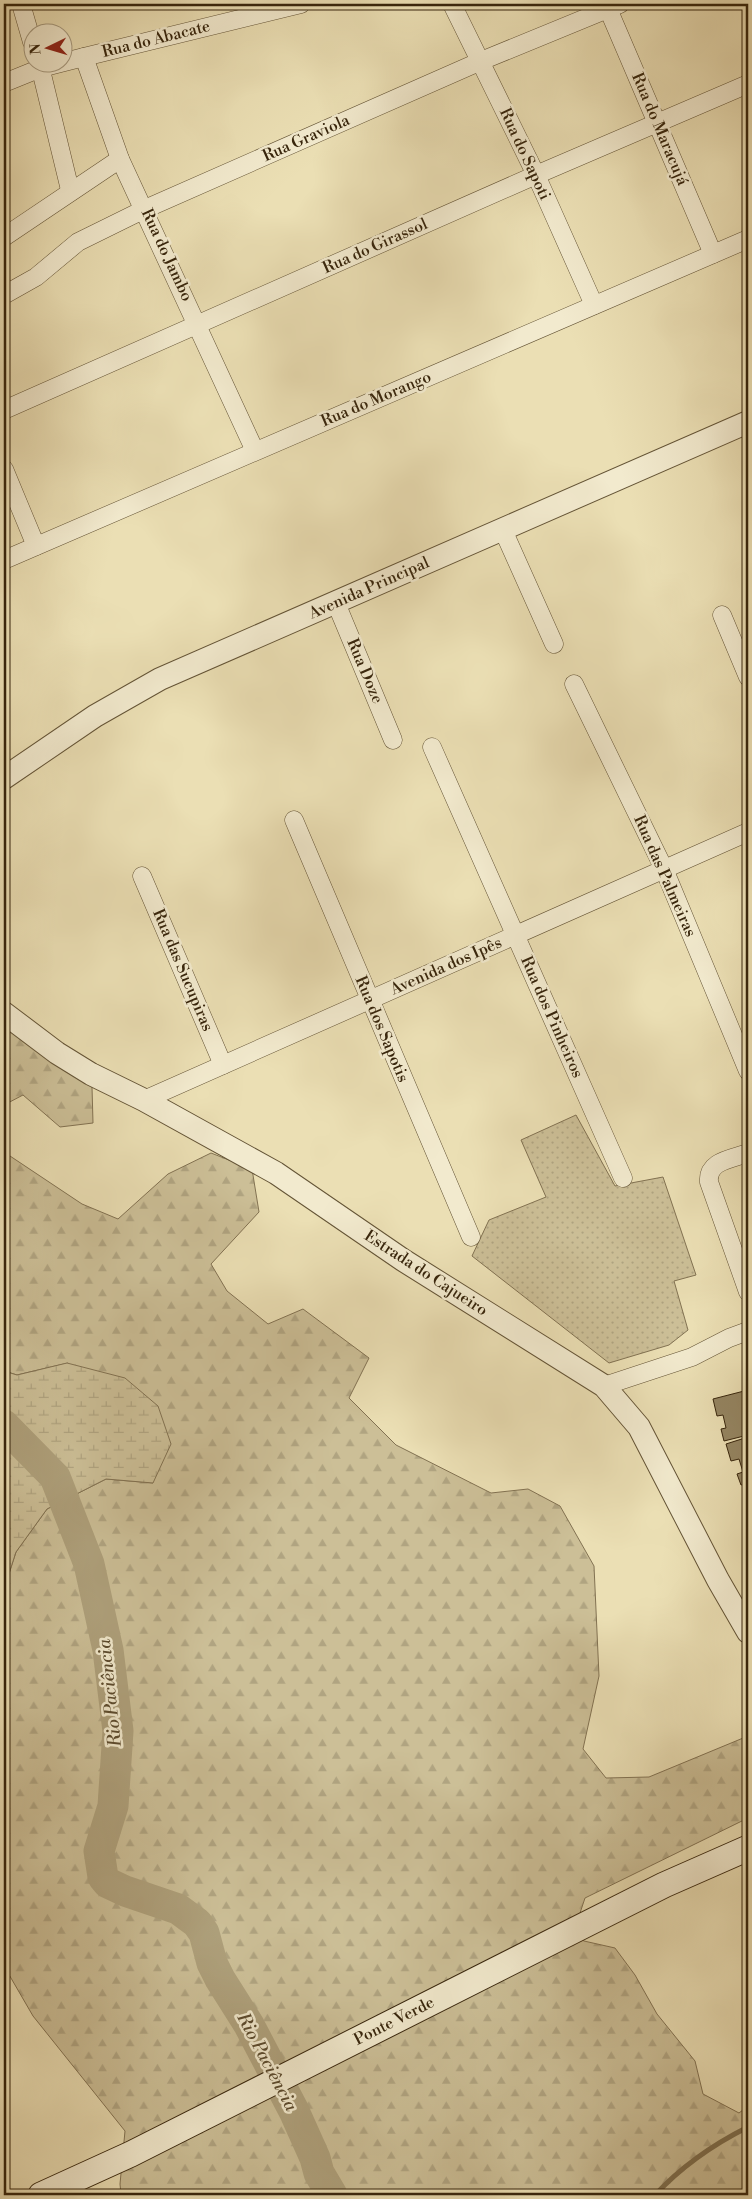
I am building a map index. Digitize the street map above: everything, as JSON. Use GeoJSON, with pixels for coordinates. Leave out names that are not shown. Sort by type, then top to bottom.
{"type":"FeatureCollection","features":[{"type":"Feature","properties":{"kind":"main road","name":"Ponte Verde"},"geometry":{"type":"LineString","coordinates":[[40,2195],[131,2154],[664,1885],[748,1848]]}},
{"type":"Feature","properties":{"kind":"street"},"geometry":{"type":"LineString","coordinates":[[20,4],[26,22]]}},
{"type":"Feature","properties":{"kind":"street","name":"Rua do Abacate"},"geometry":{"type":"LineString","coordinates":[[72,59],[301,4]]}},
{"type":"Feature","properties":{"kind":"street","name":"Rua do Sapoti"},"geometry":{"type":"LineString","coordinates":[[452,4],[536,175],[594,305]]}},
{"type":"Feature","properties":{"kind":"street","name":"Rua Graviola"},"geometry":{"type":"LineString","coordinates":[[4,295],[36,277],[78,242],[145,209],[612,5]]}},
{"type":"Feature","properties":{"kind":"street","name":"Rua do Maracujá"},"geometry":{"type":"LineString","coordinates":[[612,5],[658,124],[713,254]]}},
{"type":"Feature","properties":{"kind":"street","name":"Rua do Jambo"},"geometry":{"type":"LineString","coordinates":[[84,57],[120,159],[145,209],[255,451]]}},
{"type":"Feature","properties":{"kind":"street","name":"Rua do Abacate"},"geometry":{"type":"LineString","coordinates":[[4,83],[27,72]]}},
{"type":"Feature","properties":{"kind":"street"},"geometry":{"type":"LineString","coordinates":[[41,72],[70,190]]}},
{"type":"Feature","properties":{"kind":"street","name":"Rua do Girassol"},"geometry":{"type":"LineString","coordinates":[[4,410],[536,175],[748,84]]}},
{"type":"Feature","properties":{"kind":"street"},"geometry":{"type":"LineString","coordinates":[[4,237],[70,190],[120,159]]}},
{"type":"Feature","properties":{"kind":"street","name":"Rua do Morango"},"geometry":{"type":"LineString","coordinates":[[4,560],[748,239]]}},
{"type":"Feature","properties":{"kind":"street","name":"Avenida Principal"},"geometry":{"type":"LineString","coordinates":[[4,778],[95,716],[160,679],[748,422]]}},
{"type":"Feature","properties":{"kind":"street"},"geometry":{"type":"LineString","coordinates":[[4,468],[36,546]]}},
{"type":"Feature","properties":{"kind":"street"},"geometry":{"type":"LineString","coordinates":[[503,530],[554,644]]}},
{"type":"Feature","properties":{"kind":"street","name":"Rua Doze"},"geometry":{"type":"LineString","coordinates":[[336,603],[393,740]]}},
{"type":"Feature","properties":{"kind":"street"},"geometry":{"type":"LineString","coordinates":[[722,615],[748,677]]}},
{"type":"Feature","properties":{"kind":"street","name":"Rua das Palmeiras"},"geometry":{"type":"LineString","coordinates":[[574,684],[664,869],[748,1071]]}},
{"type":"Feature","properties":{"kind":"street","name":"Rua dos Pinheiros"},"geometry":{"type":"LineString","coordinates":[[432,747],[623,1178]]}},
{"type":"Feature","properties":{"kind":"street","name":"Rua dos Sapotis"},"geometry":{"type":"LineString","coordinates":[[294,820],[471,1237]]}},
{"type":"Feature","properties":{"kind":"street","name":"Avenida dos Ipês"},"geometry":{"type":"LineString","coordinates":[[144,1100],[748,832]]}},
{"type":"Feature","properties":{"kind":"street","name":"Rua das Sucupiras"},"geometry":{"type":"LineString","coordinates":[[142,876],[223,1065]]}},
{"type":"Feature","properties":{"kind":"street","name":"Estrada do Cajueiro"},"geometry":{"type":"LineString","coordinates":[[4,1013],[57,1053],[91,1074],[144,1100],[276,1173],[403,1260],[604,1386],[640,1427],[718,1580],[748,1632]]}},
{"type":"Feature","properties":{"kind":"street"},"geometry":{"type":"LineString","coordinates":[[748,1154],[714,1166],[708,1174],[709,1182],[748,1292]]}},
{"type":"Feature","properties":{"kind":"street"},"geometry":{"type":"LineString","coordinates":[[604,1386],[692,1357],[729,1338],[748,1331]]}},
{"type":"Feature","properties":{"kind":"green space"},"geometry":{"type":"Polygon","coordinates":[[[4,1022],[92,1087],[93,1123],[60,1127],[23,1095],[4,1105],[4,1022]]]}},
{"type":"Feature","properties":{"kind":"green space"},"geometry":{"type":"Polygon","coordinates":[[[576,1115],[615,1186],[663,1177],[696,1275],[674,1281],[688,1330],[669,1345],[609,1363],[472,1256],[489,1220],[546,1197],[521,1140],[576,1115]]]}},
{"type":"Feature","properties":{"kind":"green space"},"geometry":{"type":"Polygon","coordinates":[[[4,1152],[82,1204],[118,1219],[168,1174],[211,1153],[252,1169],[259,1212],[211,1264],[227,1291],[268,1324],[303,1309],[369,1358],[349,1398],[396,1445],[491,1493],[528,1489],[560,1506],[594,1566],[599,1676],[583,1749],[606,1778],[649,1777],[748,1736],[748,1818],[585,1898],[573,1934],[584,1941],[615,1948],[635,1975],[657,2014],[695,2061],[703,2094],[739,2113],[748,2106],[748,2195],[121,2195],[120,2184],[125,2131],[33,2016],[4,1966],[4,1589],[16,1552],[47,1509],[106,1479],[153,1483],[68,1363],[17,1375],[4,1371],[4,1152]]]}},
{"type":"Feature","properties":{"kind":"green space"},"geometry":{"type":"Polygon","coordinates":[[[67,1363],[125,1378],[158,1406],[171,1444],[153,1483],[106,1479],[47,1509],[16,1552],[4,1589],[4,1371],[17,1375],[67,1363]]]}},
{"type":"Feature","properties":{"kind":"building"},"geometry":{"type":"Polygon","coordinates":[[[748,1390],[748,1435],[724,1441],[721,1429],[726,1428],[723,1415],[717,1416],[713,1399],[748,1390]]]}},
{"type":"Feature","properties":{"kind":"building"},"geometry":{"type":"Polygon","coordinates":[[[748,1437],[748,1483],[741,1485],[737,1474],[743,1472],[739,1459],[731,1461],[726,1444],[748,1437]]]}},
{"type":"Feature","properties":{"kind":"waterway","name":"Rio Paciência"},"geometry":{"type":"LineString","coordinates":[[4,1425],[55,1477],[89,1564],[108,1650],[118,1731],[113,1806],[99,1851],[103,1877],[108,1883],[125,1891],[178,1909],[197,1923],[204,1933],[212,1963],[249,2025],[294,2111],[315,2158],[319,2173],[332,2195]]}},
{"type":"Feature","properties":{"kind":"waterway"},"geometry":{"type":"LineString","coordinates":[[655,2195],[698,2157],[748,2127]]}}]}
